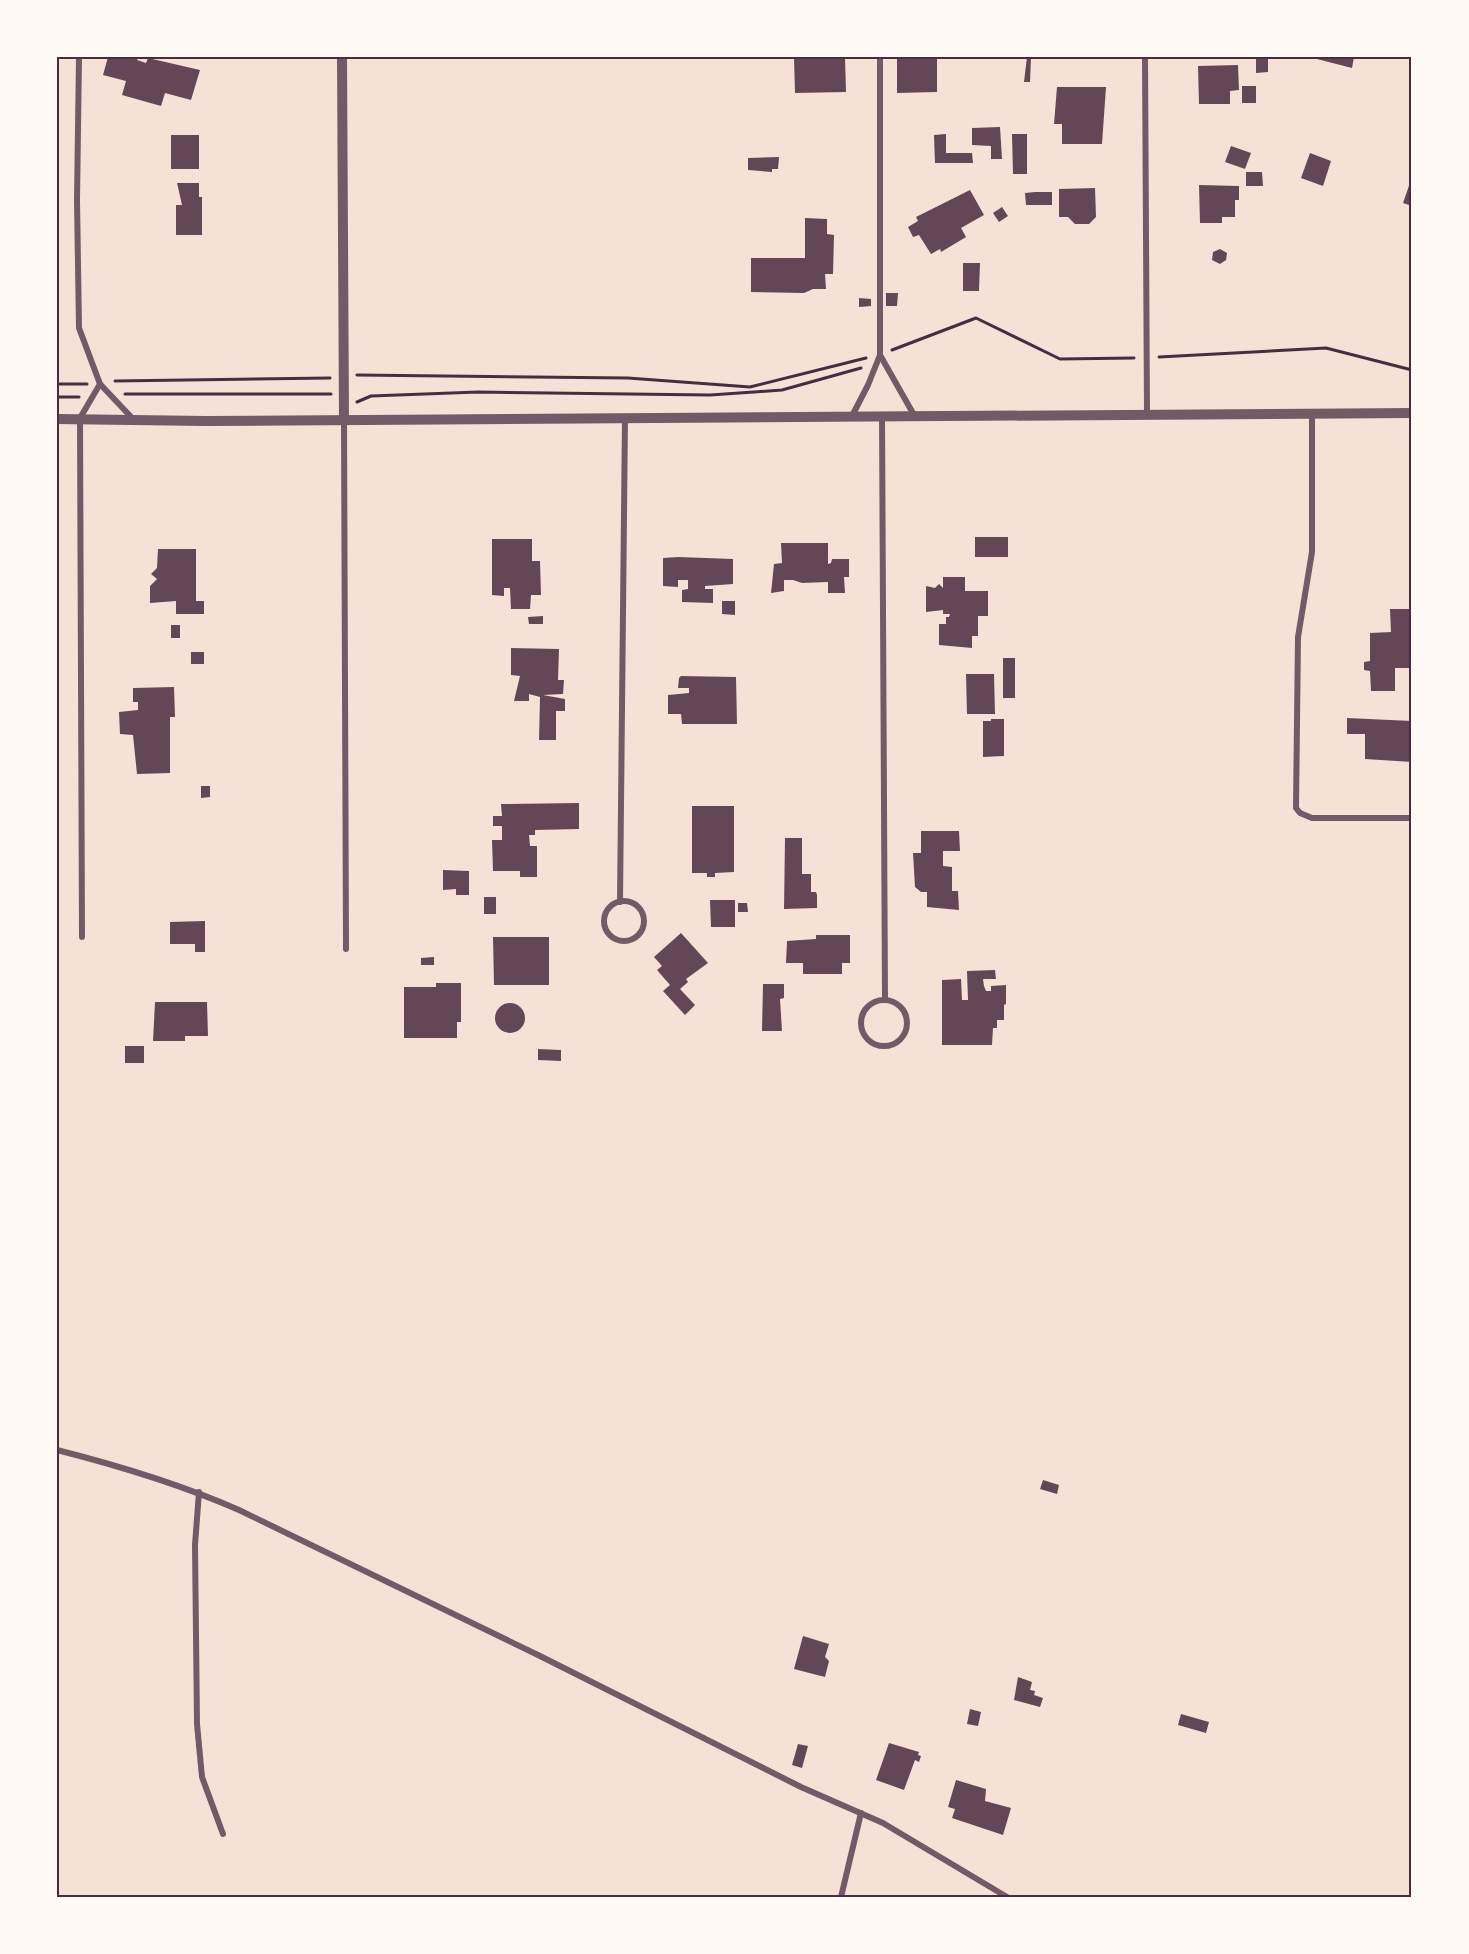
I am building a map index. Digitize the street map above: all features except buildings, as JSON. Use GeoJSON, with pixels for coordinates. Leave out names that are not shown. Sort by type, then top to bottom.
{"type":"FeatureCollection","features":[{"type":"Feature","properties":{"kind":"street"},"geometry":{"type":"LineString","coordinates":[[79,57],[76,200],[80,328],[100,384],[133,419]]}},
{"type":"Feature","properties":{"kind":"street"},"geometry":{"type":"LineString","coordinates":[[342,57],[346,949]]}},
{"type":"Feature","properties":{"kind":"street"},"geometry":{"type":"LineString","coordinates":[[852,416],[880,355],[880,57]]}},
{"type":"Feature","properties":{"kind":"street"},"geometry":{"type":"LineString","coordinates":[[1145,57],[1147,413]]}},
{"type":"Feature","properties":{"kind":"street"},"geometry":{"type":"LineString","coordinates":[[880,355],[914,415]]}},
{"type":"Feature","properties":{"kind":"street"},"geometry":{"type":"LineString","coordinates":[[82,937],[80,418],[100,384]]}},
{"type":"Feature","properties":{"kind":"street"},"geometry":{"type":"LineString","coordinates":[[57,419],[344,420],[1412,413]]}},
{"type":"Feature","properties":{"kind":"street"},"geometry":{"type":"LineString","coordinates":[[1312,414],[1312,552],[1298,637],[1296,808],[1300,813],[1312,818],[1412,818]]}},
{"type":"Feature","properties":{"kind":"street"},"geometry":{"type":"LineString","coordinates":[[882,415],[885,1000]]}},
{"type":"Feature","properties":{"kind":"street"},"geometry":{"type":"LineString","coordinates":[[620,902],[625,418]]}},
{"type":"Feature","properties":{"kind":"street"},"geometry":{"type":"LineString","coordinates":[[620,902],[629,902],[642,913],[642,930],[637,937],[629,941],[620,941],[612,937],[604,921],[612,906],[620,902]]}},
{"type":"Feature","properties":{"kind":"street"},"geometry":{"type":"LineString","coordinates":[[885,1000],[899,1006],[907,1020],[903,1035],[898,1041],[883,1046],[868,1040],[863,1034],[861,1018],[870,1005],[885,1000]]}},
{"type":"Feature","properties":{"kind":"street"},"geometry":{"type":"LineString","coordinates":[[57,1450],[147,1474],[199,1492],[428,1601],[801,1787],[884,1823],[1007,1897]]}},
{"type":"Feature","properties":{"kind":"street"},"geometry":{"type":"LineString","coordinates":[[199,1492],[195,1545],[197,1724],[202,1777],[223,1834]]}},
{"type":"Feature","properties":{"kind":"street"},"geometry":{"type":"LineString","coordinates":[[841,1897],[861,1813]]}},
{"type":"Feature","properties":{"kind":"path"},"geometry":{"type":"LineString","coordinates":[[57,384],[100,384],[126,379],[318,380],[385,373],[628,378],[750,387],[880,355],[976,318],[1060,359],[1146,358],[1326,348],[1412,370]]}},
{"type":"Feature","properties":{"kind":"path"},"geometry":{"type":"LineString","coordinates":[[110,394],[332,394],[345,401],[361,402],[371,396],[478,392],[710,394],[782,390],[877,364]]}},
{"type":"Feature","properties":{"kind":"path"},"geometry":{"type":"LineString","coordinates":[[57,397],[93,396]]}}]}
